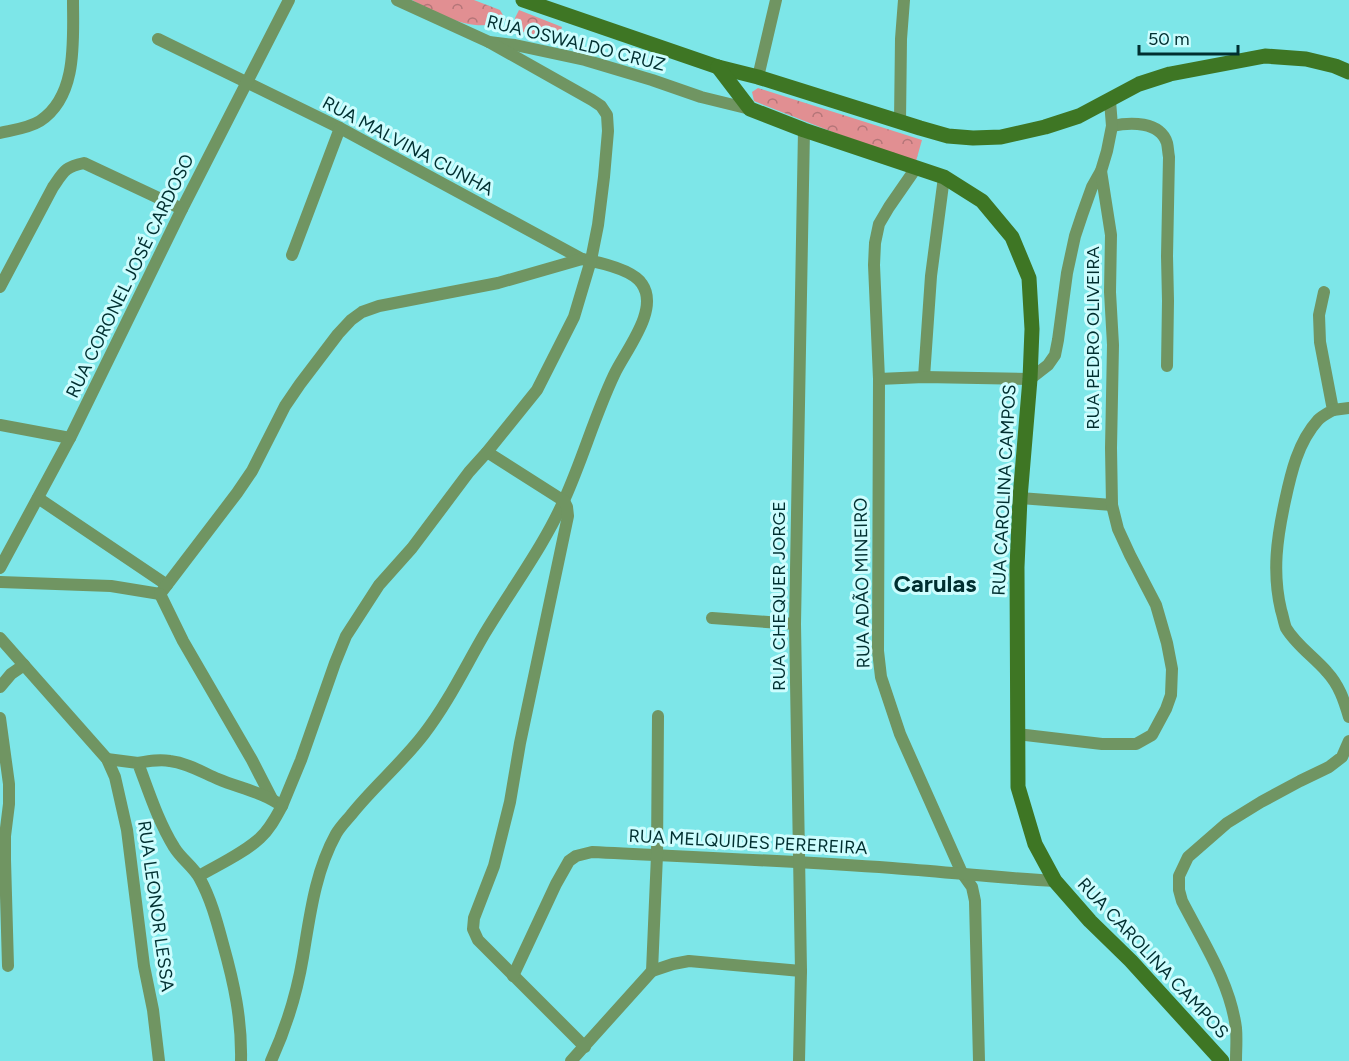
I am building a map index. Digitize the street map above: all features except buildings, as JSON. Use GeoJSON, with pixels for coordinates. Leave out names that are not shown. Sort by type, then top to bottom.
{"type":"FeatureCollection","features":[{"type":"Feature","properties":{"kind":"main road"},"geometry":{"type":"LineString","coordinates":[[523,0],[718,67],[758,77],[948,136],[1000,137],[1045,127],[1079,116],[1139,84],[1170,74],[1265,56],[1306,59],[1349,72]]}},
{"type":"Feature","properties":{"kind":"main road"},"geometry":{"type":"LineString","coordinates":[[718,67],[750,110]]}},
{"type":"Feature","properties":{"kind":"main road","name":"RUA CAROLINA CAMPOS"},"geometry":{"type":"LineString","coordinates":[[750,110],[944,177],[982,201],[1012,237],[1029,278],[1032,329],[1017,567],[1018,787],[1035,844],[1055,881],[1222,1061]]}},
{"type":"Feature","properties":{"kind":"street"},"geometry":{"type":"LineString","coordinates":[[0,133],[39,122],[56,108],[70,70],[73,49],[73,0]]}},
{"type":"Feature","properties":{"kind":"street","name":"RUA CORONEL JOSÉ CARDOSO"},"geometry":{"type":"LineString","coordinates":[[0,568],[70,438],[182,209],[290,0]]}},
{"type":"Feature","properties":{"kind":"street","name":"RUA OSWALDO CRUZ"},"geometry":{"type":"LineString","coordinates":[[397,0],[489,42],[585,60],[750,110]]}},
{"type":"Feature","properties":{"kind":"street"},"geometry":{"type":"LineString","coordinates":[[758,77],[776,0]]}},
{"type":"Feature","properties":{"kind":"street"},"geometry":{"type":"LineString","coordinates":[[900,121],[904,0]]}},
{"type":"Feature","properties":{"kind":"street","name":"RUA MALVINA CUNHA"},"geometry":{"type":"LineString","coordinates":[[158,39],[340,128],[586,260],[620,270],[641,282],[645,291],[646,310],[638,333],[615,373],[564,501]]}},
{"type":"Feature","properties":{"kind":"street"},"geometry":{"type":"LineString","coordinates":[[199,876],[260,839],[272,825],[277,802],[301,760],[346,636],[378,585],[412,548],[469,472],[537,390],[574,317],[586,260],[598,225],[608,131],[607,114],[592,100],[489,42]]}},
{"type":"Feature","properties":{"kind":"street"},"geometry":{"type":"LineString","coordinates":[[879,379],[924,377],[1030,379],[1048,364],[1054,355],[1058,340],[1067,273],[1076,236],[1107,151],[1112,126],[1110,100]]}},
{"type":"Feature","properties":{"kind":"street"},"geometry":{"type":"LineString","coordinates":[[1112,126],[1138,123],[1151,127],[1163,135],[1167,142],[1169,157],[1167,366]]}},
{"type":"Feature","properties":{"kind":"street"},"geometry":{"type":"LineString","coordinates":[[292,255],[340,128]]}},
{"type":"Feature","properties":{"kind":"street","name":"RUA CHEQUER JORGE"},"geometry":{"type":"LineString","coordinates":[[799,1061],[801,971],[795,624],[804,130]]}},
{"type":"Feature","properties":{"kind":"street"},"geometry":{"type":"LineString","coordinates":[[0,287],[53,188],[70,166],[84,163],[182,209]]}},
{"type":"Feature","properties":{"kind":"street","name":"RUA ADÃO MINEIRO"},"geometry":{"type":"LineString","coordinates":[[916,168],[879,224],[875,243],[879,379],[878,651],[881,677],[900,734],[962,873],[972,887],[975,901],[979,1061]]}},
{"type":"Feature","properties":{"kind":"street","name":"RUA PEDRO OLIVEIRA"},"geometry":{"type":"LineString","coordinates":[[1017,734],[1102,744],[1136,744],[1152,735],[1171,695],[1172,669],[1156,605],[1118,529],[1112,505],[1111,235],[1101,171]]}},
{"type":"Feature","properties":{"kind":"street"},"geometry":{"type":"LineString","coordinates":[[924,377],[931,276],[944,177]]}},
{"type":"Feature","properties":{"kind":"street"},"geometry":{"type":"LineString","coordinates":[[164,589],[252,471],[285,406],[300,384],[351,320],[362,312],[379,306],[498,283],[586,260]]}},
{"type":"Feature","properties":{"kind":"street"},"geometry":{"type":"LineString","coordinates":[[1324,292],[1319,315],[1320,342],[1333,410]]}},
{"type":"Feature","properties":{"kind":"street"},"geometry":{"type":"LineString","coordinates":[[1349,408],[1333,410],[1319,418],[1308,433],[1288,484],[1276,548],[1278,595],[1286,627],[1301,646],[1344,687],[1349,717]]}},
{"type":"Feature","properties":{"kind":"street"},"geometry":{"type":"LineString","coordinates":[[0,424],[70,438]]}},
{"type":"Feature","properties":{"kind":"street"},"geometry":{"type":"LineString","coordinates":[[487,452],[564,501],[568,516],[520,743],[510,802],[494,866],[474,918],[473,930],[478,940],[585,1047]]}},
{"type":"Feature","properties":{"kind":"street"},"geometry":{"type":"LineString","coordinates":[[38,498],[164,589],[183,641],[277,802]]}},
{"type":"Feature","properties":{"kind":"street"},"geometry":{"type":"LineString","coordinates":[[1020,498],[1112,505]]}},
{"type":"Feature","properties":{"kind":"street"},"geometry":{"type":"LineString","coordinates":[[271,1061],[292,1005],[317,884],[338,831],[361,802],[424,735],[542,543],[564,501]]}},
{"type":"Feature","properties":{"kind":"street"},"geometry":{"type":"LineString","coordinates":[[0,582],[164,589]]}},
{"type":"Feature","properties":{"kind":"street"},"geometry":{"type":"LineString","coordinates":[[712,618],[795,624]]}},
{"type":"Feature","properties":{"kind":"street"},"geometry":{"type":"LineString","coordinates":[[0,638],[107,759],[138,763],[155,760],[171,761],[187,765],[277,802]]}},
{"type":"Feature","properties":{"kind":"street"},"geometry":{"type":"LineString","coordinates":[[0,687],[11,674],[24,665]]}},
{"type":"Feature","properties":{"kind":"street"},"geometry":{"type":"LineString","coordinates":[[652,971],[657,855],[658,716]]}},
{"type":"Feature","properties":{"kind":"street"},"geometry":{"type":"LineString","coordinates":[[0,718],[9,784],[4,860],[8,966]]}},
{"type":"Feature","properties":{"kind":"street"},"geometry":{"type":"LineString","coordinates":[[1236,1061],[1236,1029],[1229,997],[1216,964],[1182,901],[1179,876],[1188,857],[1227,823],[1270,797],[1329,767],[1342,757],[1349,741]]}},
{"type":"Feature","properties":{"kind":"street","name":"RUA LEONOR LESSA"},"geometry":{"type":"LineString","coordinates":[[107,759],[115,777],[127,830],[144,966],[153,1010],[159,1061]]}},
{"type":"Feature","properties":{"kind":"street"},"geometry":{"type":"LineString","coordinates":[[138,763],[165,831],[176,851],[199,876],[216,918],[232,977],[241,1034],[241,1061]]}},
{"type":"Feature","properties":{"kind":"street","name":"RUA MELQUIDES PEREREIRA"},"geometry":{"type":"LineString","coordinates":[[513,976],[569,861],[576,856],[592,852],[798,862],[1055,881]]}},
{"type":"Feature","properties":{"kind":"street"},"geometry":{"type":"LineString","coordinates":[[571,1061],[652,971],[689,961],[801,971]]}},
{"type":"Feature","properties":{"kind":"green space"},"geometry":{"type":"Polygon","coordinates":[[[412,0],[474,0],[500,10],[506,20],[494,24],[470,24],[446,17],[412,0]]]}},
{"type":"Feature","properties":{"kind":"green space"},"geometry":{"type":"Polygon","coordinates":[[[519,10],[562,27],[557,43],[514,29],[515,18],[519,10]]]}},
{"type":"Feature","properties":{"kind":"green space"},"geometry":{"type":"Polygon","coordinates":[[[758,88],[922,140],[916,161],[835,133],[754,101],[752,92],[758,88]]]}},
{"type":"Feature","properties":{"kind":"district","name":"Carulas"},"geometry":{"type":"Point","coordinates":[935,583]}}]}
